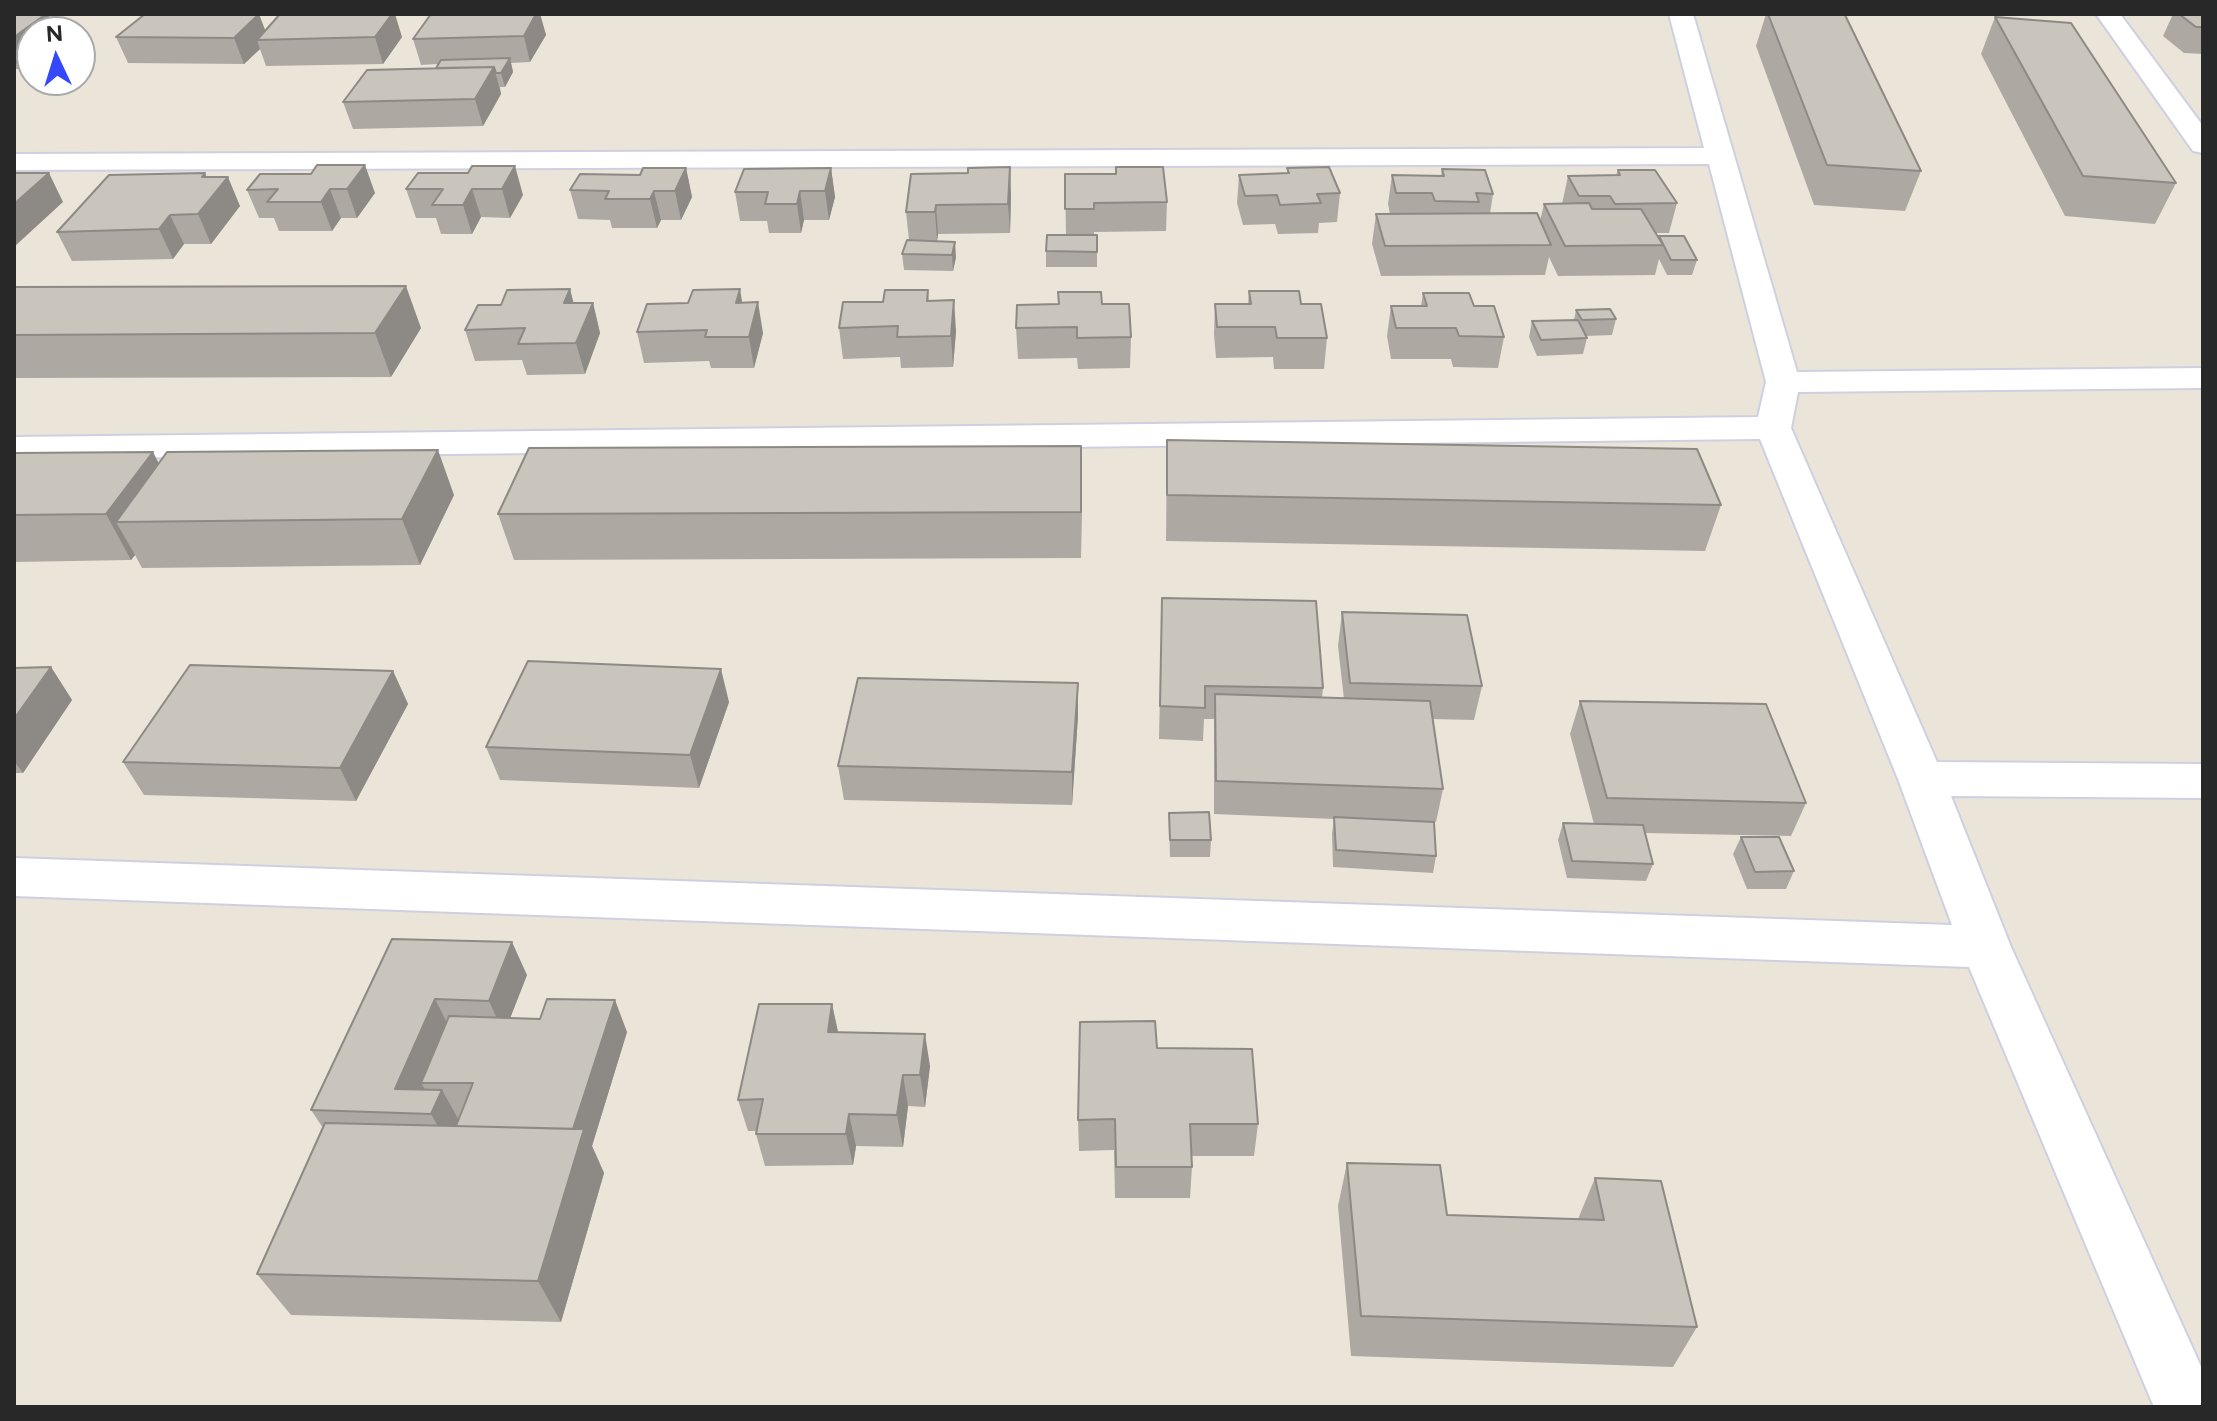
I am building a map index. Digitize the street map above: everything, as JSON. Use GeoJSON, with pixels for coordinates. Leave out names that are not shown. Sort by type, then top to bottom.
{"type":"FeatureCollection","features":[{"type":"Feature","properties":{"kind":"street"},"geometry":{"type":"LineString","coordinates":[[1681,14],[1783,382],[1773,428],[1921,779],[1986,947],[2186,1407]]}},
{"type":"Feature","properties":{"kind":"street"},"geometry":{"type":"LineString","coordinates":[[2108,14],[2194,117],[2203,145]]}},
{"type":"Feature","properties":{"kind":"street"},"geometry":{"type":"LineString","coordinates":[[14,162],[1719,156]]}},
{"type":"Feature","properties":{"kind":"street"},"geometry":{"type":"LineString","coordinates":[[1783,382],[2203,378]]}},
{"type":"Feature","properties":{"kind":"street"},"geometry":{"type":"LineString","coordinates":[[14,448],[1773,428]]}},
{"type":"Feature","properties":{"kind":"street"},"geometry":{"type":"LineString","coordinates":[[1921,779],[2203,781]]}},
{"type":"Feature","properties":{"kind":"street"},"geometry":{"type":"LineString","coordinates":[[14,877],[1986,947]]}},
{"type":"Feature","properties":{"kind":"building"},"geometry":{"type":"Polygon","coordinates":[[[14,14],[46,14],[16,16],[14,37],[14,14]]]}},
{"type":"Feature","properties":{"kind":"building"},"geometry":{"type":"Polygon","coordinates":[[[145,14],[259,14],[234,38],[116,37],[145,14]]]}},
{"type":"Feature","properties":{"kind":"building"},"geometry":{"type":"Polygon","coordinates":[[[280,14],[392,14],[375,37],[257,40],[280,14]]]}},
{"type":"Feature","properties":{"kind":"building"},"geometry":{"type":"Polygon","coordinates":[[[431,14],[536,14],[524,36],[413,39],[431,14]]]}},
{"type":"Feature","properties":{"kind":"building"},"geometry":{"type":"Polygon","coordinates":[[[1768,14],[1845,15],[1921,171],[1827,165],[1768,14]]]}},
{"type":"Feature","properties":{"kind":"building"},"geometry":{"type":"Polygon","coordinates":[[[2179,14],[2203,14],[2203,27],[2196,27],[2179,14]]]}},
{"type":"Feature","properties":{"kind":"building"},"geometry":{"type":"Polygon","coordinates":[[[1995,17],[2071,23],[2176,183],[2083,176],[1995,17]]]}},
{"type":"Feature","properties":{"kind":"building"},"geometry":{"type":"Polygon","coordinates":[[[510,58],[501,73],[496,73],[494,67],[436,68],[441,60],[510,58]]]}},
{"type":"Feature","properties":{"kind":"building"},"geometry":{"type":"Polygon","coordinates":[[[494,67],[475,99],[343,102],[367,70],[494,67]]]}},
{"type":"Feature","properties":{"kind":"building"},"geometry":{"type":"Polygon","coordinates":[[[317,165],[365,165],[347,189],[330,189],[321,202],[267,202],[278,189],[247,190],[260,174],[311,174],[317,165]]]}},
{"type":"Feature","properties":{"kind":"building"},"geometry":{"type":"Polygon","coordinates":[[[472,166],[515,166],[502,189],[472,189],[463,205],[432,205],[443,189],[406,189],[418,173],[468,173],[472,166]]]}},
{"type":"Feature","properties":{"kind":"building"},"geometry":{"type":"Polygon","coordinates":[[[1010,167],[1008,204],[936,205],[935,212],[906,212],[911,174],[968,173],[968,168],[1010,167]]]}},
{"type":"Feature","properties":{"kind":"building"},"geometry":{"type":"Polygon","coordinates":[[[1116,167],[1163,167],[1167,202],[1094,203],[1094,209],[1065,209],[1065,174],[1116,174],[1116,167]]]}},
{"type":"Feature","properties":{"kind":"building"},"geometry":{"type":"Polygon","coordinates":[[[1329,167],[1340,193],[1317,194],[1321,203],[1280,205],[1277,195],[1245,196],[1239,175],[1289,173],[1287,168],[1329,167]]]}},
{"type":"Feature","properties":{"kind":"building"},"geometry":{"type":"Polygon","coordinates":[[[643,168],[686,168],[675,191],[654,191],[650,199],[605,199],[609,191],[570,190],[580,174],[640,175],[643,168]]]}},
{"type":"Feature","properties":{"kind":"building"},"geometry":{"type":"Polygon","coordinates":[[[831,168],[825,191],[800,191],[797,204],[765,204],[768,192],[735,192],[744,169],[831,168]]]}},
{"type":"Feature","properties":{"kind":"building"},"geometry":{"type":"Polygon","coordinates":[[[1442,169],[1485,170],[1493,194],[1476,193],[1479,202],[1435,201],[1432,193],[1396,193],[1392,175],[1444,176],[1442,169]]]}},
{"type":"Feature","properties":{"kind":"building"},"geometry":{"type":"Polygon","coordinates":[[[1618,170],[1655,170],[1677,203],[1615,204],[1610,196],[1579,196],[1568,176],[1620,175],[1618,170]]]}},
{"type":"Feature","properties":{"kind":"building"},"geometry":{"type":"Polygon","coordinates":[[[14,173],[49,173],[14,204],[14,173]]]}},
{"type":"Feature","properties":{"kind":"building"},"geometry":{"type":"Polygon","coordinates":[[[205,173],[202,177],[228,177],[198,214],[170,215],[159,229],[57,232],[109,175],[205,173]]]}},
{"type":"Feature","properties":{"kind":"building"},"geometry":{"type":"Polygon","coordinates":[[[1589,203],[1592,209],[1641,209],[1663,245],[1565,246],[1544,204],[1589,203]]]}},
{"type":"Feature","properties":{"kind":"building"},"geometry":{"type":"Polygon","coordinates":[[[1537,213],[1551,245],[1385,246],[1376,214],[1537,213]]]}},
{"type":"Feature","properties":{"kind":"building"},"geometry":{"type":"Polygon","coordinates":[[[1047,235],[1097,235],[1097,252],[1046,251],[1047,235]]]}},
{"type":"Feature","properties":{"kind":"building"},"geometry":{"type":"Polygon","coordinates":[[[1659,236],[1684,236],[1697,260],[1671,260],[1659,236]]]}},
{"type":"Feature","properties":{"kind":"building"},"geometry":{"type":"Polygon","coordinates":[[[907,240],[955,242],[952,255],[902,254],[907,240]]]}},
{"type":"Feature","properties":{"kind":"building"},"geometry":{"type":"Polygon","coordinates":[[[406,286],[375,333],[14,335],[14,287],[406,286]]]}},
{"type":"Feature","properties":{"kind":"building"},"geometry":{"type":"Polygon","coordinates":[[[570,289],[564,303],[593,303],[576,343],[518,344],[525,328],[465,330],[478,305],[501,305],[507,290],[570,289]]]}},
{"type":"Feature","properties":{"kind":"building"},"geometry":{"type":"Polygon","coordinates":[[[740,289],[736,303],[758,302],[749,337],[705,337],[707,330],[637,332],[647,304],[688,303],[693,290],[740,289]]]}},
{"type":"Feature","properties":{"kind":"building"},"geometry":{"type":"Polygon","coordinates":[[[885,290],[928,290],[927,301],[954,300],[951,336],[897,337],[898,326],[839,328],[843,302],[883,302],[885,290]]]}},
{"type":"Feature","properties":{"kind":"building"},"geometry":{"type":"Polygon","coordinates":[[[1249,291],[1299,291],[1301,304],[1321,304],[1327,338],[1277,338],[1275,327],[1217,327],[1215,304],[1251,304],[1249,291]]]}},
{"type":"Feature","properties":{"kind":"building"},"geometry":{"type":"Polygon","coordinates":[[[1058,292],[1101,292],[1102,304],[1129,304],[1131,337],[1077,338],[1077,327],[1016,328],[1017,305],[1059,304],[1058,292]]]}},
{"type":"Feature","properties":{"kind":"building"},"geometry":{"type":"Polygon","coordinates":[[[1423,293],[1469,293],[1474,306],[1494,306],[1504,337],[1459,336],[1456,328],[1396,328],[1391,306],[1427,306],[1423,293]]]}},
{"type":"Feature","properties":{"kind":"building"},"geometry":{"type":"Polygon","coordinates":[[[1610,309],[1616,319],[1582,320],[1576,310],[1610,309]]]}},
{"type":"Feature","properties":{"kind":"building"},"geometry":{"type":"Polygon","coordinates":[[[1578,320],[1587,338],[1541,340],[1532,321],[1578,320]]]}},
{"type":"Feature","properties":{"kind":"building"},"geometry":{"type":"Polygon","coordinates":[[[1167,440],[1697,449],[1721,505],[1167,495],[1167,440]]]}},
{"type":"Feature","properties":{"kind":"building"},"geometry":{"type":"Polygon","coordinates":[[[1081,446],[1081,512],[498,514],[529,448],[1081,446]]]}},
{"type":"Feature","properties":{"kind":"building"},"geometry":{"type":"Polygon","coordinates":[[[438,450],[402,519],[116,522],[167,452],[438,450]]]}},
{"type":"Feature","properties":{"kind":"building"},"geometry":{"type":"Polygon","coordinates":[[[153,452],[106,514],[14,515],[14,453],[153,452]]]}},
{"type":"Feature","properties":{"kind":"building"},"geometry":{"type":"Polygon","coordinates":[[[1162,598],[1316,601],[1323,688],[1205,686],[1205,708],[1160,706],[1162,598]]]}},
{"type":"Feature","properties":{"kind":"building"},"geometry":{"type":"Polygon","coordinates":[[[1342,612],[1467,615],[1482,686],[1350,683],[1342,612]]]}},
{"type":"Feature","properties":{"kind":"building"},"geometry":{"type":"Polygon","coordinates":[[[528,661],[721,669],[690,755],[486,747],[528,661]]]}},
{"type":"Feature","properties":{"kind":"building"},"geometry":{"type":"Polygon","coordinates":[[[190,665],[393,671],[340,768],[123,762],[190,665]]]}},
{"type":"Feature","properties":{"kind":"building"},"geometry":{"type":"Polygon","coordinates":[[[51,667],[14,719],[14,668],[51,667]]]}},
{"type":"Feature","properties":{"kind":"building"},"geometry":{"type":"Polygon","coordinates":[[[858,678],[1078,683],[1072,772],[838,766],[858,678]]]}},
{"type":"Feature","properties":{"kind":"building"},"geometry":{"type":"Polygon","coordinates":[[[1215,694],[1430,701],[1443,789],[1216,781],[1215,694]]]}},
{"type":"Feature","properties":{"kind":"building"},"geometry":{"type":"Polygon","coordinates":[[[1580,701],[1766,704],[1806,803],[1607,798],[1580,701]]]}},
{"type":"Feature","properties":{"kind":"building"},"geometry":{"type":"Polygon","coordinates":[[[1209,812],[1211,840],[1170,840],[1169,813],[1209,812]]]}},
{"type":"Feature","properties":{"kind":"building"},"geometry":{"type":"Polygon","coordinates":[[[1334,817],[1434,822],[1436,856],[1336,850],[1334,817]]]}},
{"type":"Feature","properties":{"kind":"building"},"geometry":{"type":"Polygon","coordinates":[[[1563,823],[1643,825],[1653,864],[1572,861],[1563,823]]]}},
{"type":"Feature","properties":{"kind":"building"},"geometry":{"type":"Polygon","coordinates":[[[1741,837],[1779,837],[1794,871],[1755,872],[1741,837]]]}},
{"type":"Feature","properties":{"kind":"building"},"geometry":{"type":"Polygon","coordinates":[[[392,939],[512,942],[489,1001],[435,999],[395,1089],[442,1090],[431,1114],[311,1110],[392,939]]]}},
{"type":"Feature","properties":{"kind":"building"},"geometry":{"type":"Polygon","coordinates":[[[547,999],[615,1000],[573,1129],[456,1126],[473,1083],[421,1083],[449,1016],[540,1019],[547,999]]]}},
{"type":"Feature","properties":{"kind":"building"},"geometry":{"type":"Polygon","coordinates":[[[759,1004],[832,1004],[828,1032],[925,1034],[920,1075],[903,1075],[897,1115],[849,1114],[846,1134],[756,1134],[763,1099],[738,1100],[759,1004]]]}},
{"type":"Feature","properties":{"kind":"building"},"geometry":{"type":"Polygon","coordinates":[[[1155,1021],[1157,1048],[1252,1049],[1258,1124],[1190,1124],[1192,1167],[1116,1167],[1115,1119],[1078,1120],[1080,1022],[1155,1021]]]}},
{"type":"Feature","properties":{"kind":"building"},"geometry":{"type":"Polygon","coordinates":[[[325,1123],[584,1129],[538,1281],[257,1274],[325,1123]]]}},
{"type":"Feature","properties":{"kind":"building"},"geometry":{"type":"Polygon","coordinates":[[[1347,1163],[1440,1165],[1447,1215],[1604,1220],[1595,1178],[1661,1181],[1697,1327],[1361,1316],[1347,1163]]]}}]}
